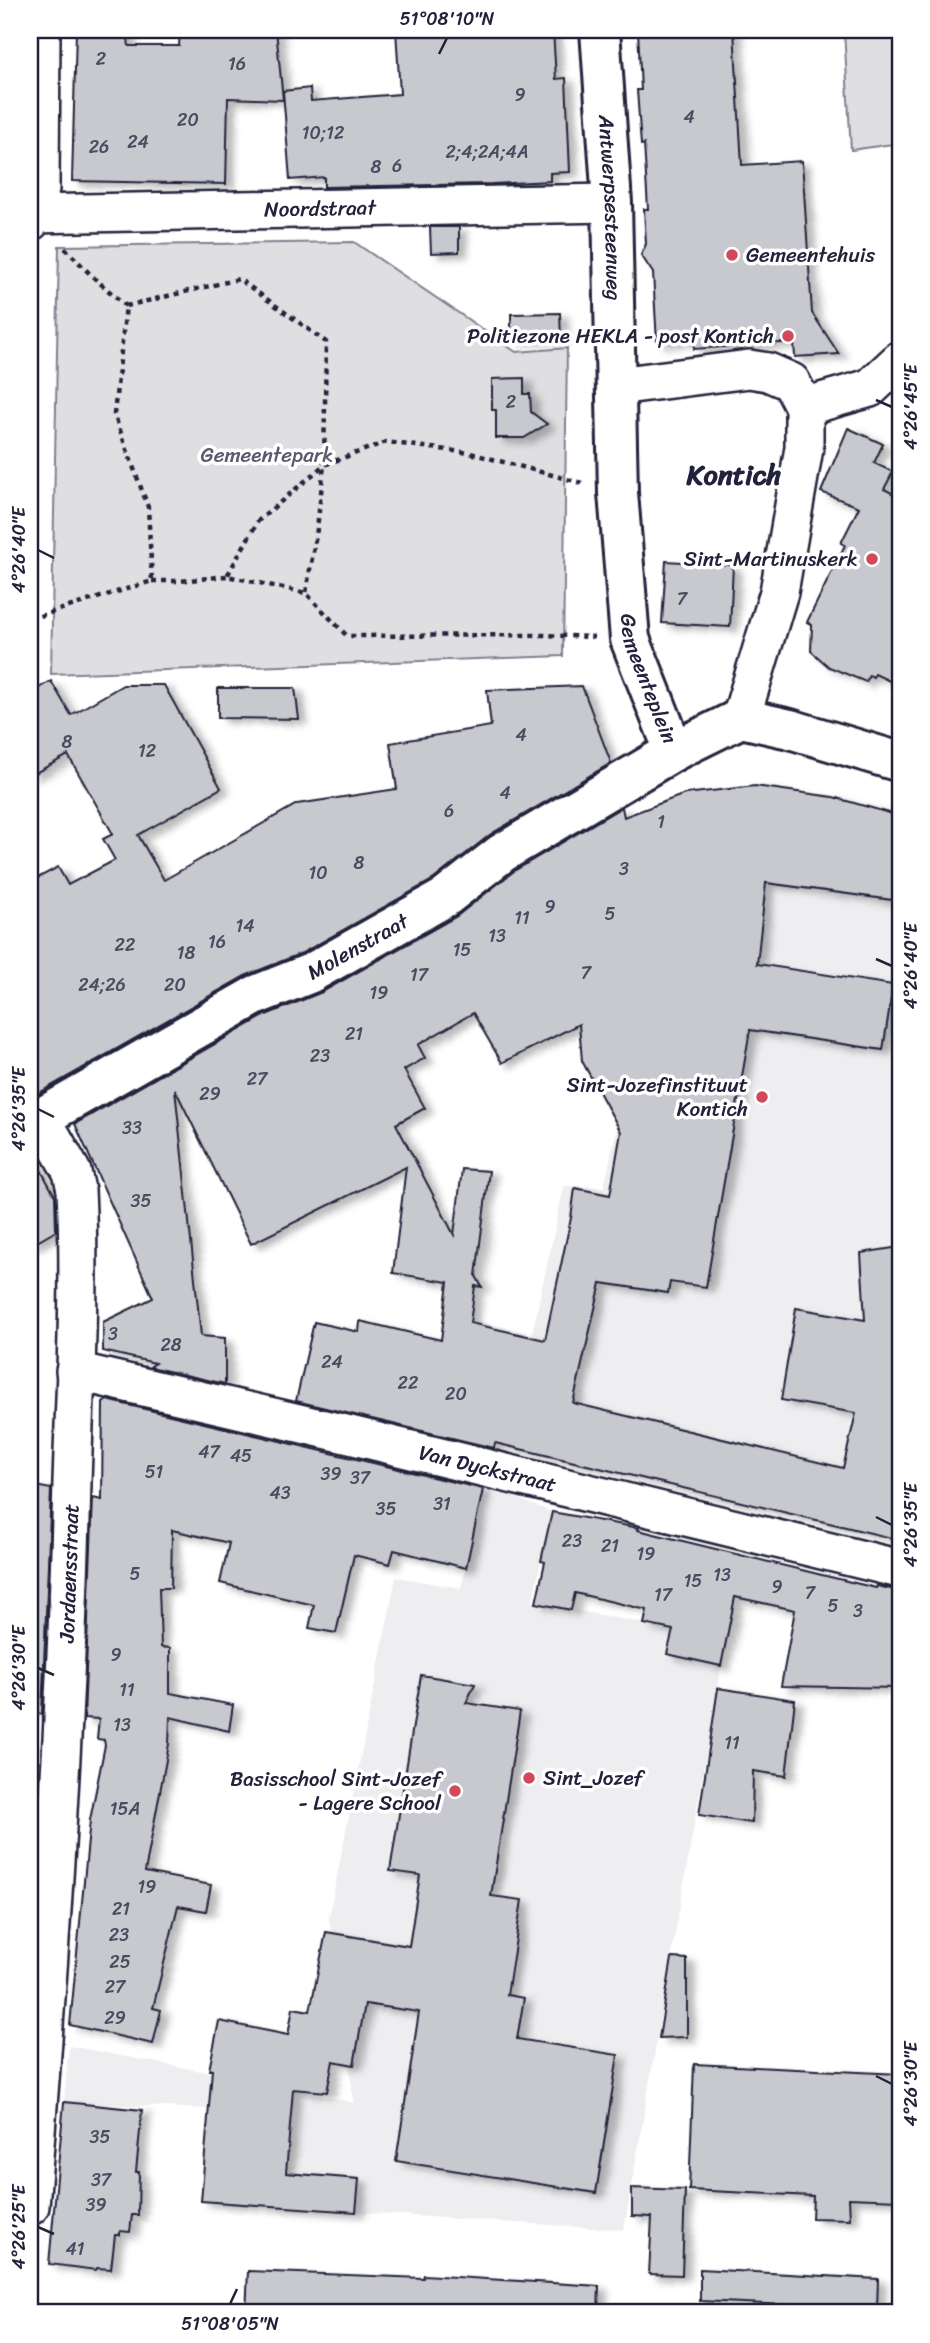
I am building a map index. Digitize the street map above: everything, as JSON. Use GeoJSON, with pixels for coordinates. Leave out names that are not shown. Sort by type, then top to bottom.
{"type":"FeatureCollection","features":[{"type":"Feature","properties":{"kind":"street"},"geometry":{"type":"LineString","coordinates":[[31,217],[40,189],[41,30]]}},
{"type":"Feature","properties":{"kind":"street","name":"Antwerpsesteenweg"},"geometry":{"type":"LineString","coordinates":[[600,30],[611,203],[617,386]]}},
{"type":"Feature","properties":{"kind":"street","name":"Noordstraat"},"geometry":{"type":"LineString","coordinates":[[31,217],[611,203]]}},
{"type":"Feature","properties":{"kind":"street"},"geometry":{"type":"LineString","coordinates":[[804,407],[870,388],[900,360]]}},
{"type":"Feature","properties":{"kind":"street"},"geometry":{"type":"LineString","coordinates":[[617,386],[749,369],[768,372],[791,382],[804,407],[804,448],[779,592],[741,718],[790,729],[900,762]]}},
{"type":"Feature","properties":{"kind":"street","name":"Gemeenteplein"},"geometry":{"type":"LineString","coordinates":[[617,386],[618,493],[630,639],[674,751],[741,718]]}},
{"type":"Feature","properties":{"kind":"street","name":"Molenstraat"},"geometry":{"type":"LineString","coordinates":[[35,1120],[256,995],[310,974],[446,897],[502,853],[674,751]]}},
{"type":"Feature","properties":{"kind":"street","name":"Jordaensstraat"},"geometry":{"type":"LineString","coordinates":[[30,2206],[60,1776],[71,1541],[76,1190],[72,1172],[35,1120]]}},
{"type":"Feature","properties":{"kind":"street","name":"Van Dyckstraat"},"geometry":{"type":"LineString","coordinates":[[75,1371],[900,1569]]}},
{"type":"Feature","properties":{"kind":"path"},"geometry":{"type":"LineString","coordinates":[[31,217],[126,306]]}},
{"type":"Feature","properties":{"kind":"path"},"geometry":{"type":"LineString","coordinates":[[126,306],[239,279],[326,342],[324,465],[306,593]]}},
{"type":"Feature","properties":{"kind":"path"},"geometry":{"type":"LineString","coordinates":[[126,306],[114,414],[148,507],[152,581]]}},
{"type":"Feature","properties":{"kind":"path"},"geometry":{"type":"LineString","coordinates":[[227,576],[258,521],[324,465],[386,442],[470,453],[618,493]]}},
{"type":"Feature","properties":{"kind":"path"},"geometry":{"type":"LineString","coordinates":[[30,619],[152,581],[227,576],[306,593],[347,636],[544,635],[630,639]]}},
{"type":"Feature","properties":{"kind":"shaded area","name":"Sint-Jozefinstituut Kontich"},"geometry":{"type":"Polygon","coordinates":[[[754,785],[833,797],[900,816],[900,1540],[464,1436],[478,1321],[532,1334],[564,1186],[604,1187],[644,1009],[698,826],[685,794],[754,785]]]}},
{"type":"Feature","properties":{"kind":"shaded area","name":"Sint_Jozef"},"geometry":{"type":"Polygon","coordinates":[[[484,1486],[552,1512],[532,1602],[726,1639],[624,2230],[356,2212],[286,2173],[226,2110],[64,2102],[69,2046],[295,2089],[354,2103],[329,1917],[396,1577],[461,1588],[484,1486]]]}},
{"type":"Feature","properties":{"kind":"green space"},"geometry":{"type":"Polygon","coordinates":[[[844,30],[900,30],[900,143],[851,150],[844,30]]]}},
{"type":"Feature","properties":{"kind":"green space","name":"Gemeentepark"},"geometry":{"type":"Polygon","coordinates":[[[354,242],[516,352],[567,348],[563,656],[51,674],[59,246],[354,242]]]}},
{"type":"Feature","properties":{"kind":"building"},"geometry":{"type":"Polygon","coordinates":[[[76,30],[127,30],[129,46],[179,46],[180,30],[276,30],[283,100],[228,98],[226,184],[72,181],[76,30]]]}},
{"type":"Feature","properties":{"kind":"building"},"geometry":{"type":"Polygon","coordinates":[[[396,30],[553,30],[556,79],[566,78],[570,172],[550,173],[550,181],[492,184],[324,187],[324,177],[290,180],[283,91],[310,88],[311,101],[400,94],[396,30]]]}},
{"type":"Feature","properties":{"kind":"building","name":"Gemeentehuis"},"geometry":{"type":"Polygon","coordinates":[[[638,30],[734,30],[742,165],[802,161],[812,313],[839,354],[795,357],[794,342],[694,349],[694,340],[657,343],[653,273],[641,255],[646,244],[644,209],[648,209],[637,90],[641,90],[638,30]]]}},
{"type":"Feature","properties":{"kind":"building"},"geometry":{"type":"Polygon","coordinates":[[[430,227],[459,227],[459,252],[431,253],[430,227]]]}},
{"type":"Feature","properties":{"kind":"building"},"geometry":{"type":"Polygon","coordinates":[[[560,313],[561,339],[511,340],[511,314],[560,313]]]}},
{"type":"Feature","properties":{"kind":"building"},"geometry":{"type":"Polygon","coordinates":[[[524,378],[524,394],[530,394],[531,412],[547,424],[524,438],[496,438],[492,379],[524,378]]]}},
{"type":"Feature","properties":{"kind":"building","name":"Sint-Martinuskerk"},"geometry":{"type":"Polygon","coordinates":[[[848,428],[883,444],[874,463],[893,472],[884,489],[900,497],[900,686],[875,674],[873,677],[869,675],[866,682],[829,667],[811,651],[812,625],[807,622],[845,545],[841,543],[859,507],[821,492],[848,428]]]}},
{"type":"Feature","properties":{"kind":"building"},"geometry":{"type":"Polygon","coordinates":[[[666,561],[733,565],[730,627],[662,623],[666,561]]]}},
{"type":"Feature","properties":{"kind":"building"},"geometry":{"type":"Polygon","coordinates":[[[51,681],[71,715],[123,685],[164,685],[221,788],[138,835],[164,880],[297,804],[397,789],[390,743],[491,726],[487,690],[582,686],[611,763],[491,834],[434,879],[302,953],[245,976],[30,1098],[30,882],[58,867],[68,885],[115,860],[103,839],[113,834],[68,755],[30,776],[30,693],[51,681]]]}},
{"type":"Feature","properties":{"kind":"building"},"geometry":{"type":"Polygon","coordinates":[[[218,688],[295,688],[299,719],[218,718],[218,688]]]}},
{"type":"Feature","properties":{"kind":"building"},"geometry":{"type":"Polygon","coordinates":[[[755,786],[833,797],[900,816],[900,901],[766,883],[757,964],[893,985],[883,1050],[750,1030],[706,1287],[670,1282],[668,1293],[601,1283],[573,1403],[843,1468],[856,1413],[781,1400],[796,1308],[865,1320],[861,1253],[900,1247],[900,1540],[495,1443],[494,1448],[296,1401],[314,1322],[359,1332],[360,1321],[441,1340],[448,1282],[393,1273],[406,1167],[251,1244],[175,1089],[201,1336],[225,1338],[225,1384],[150,1367],[155,1363],[103,1351],[103,1322],[153,1298],[75,1124],[266,1015],[322,992],[457,916],[514,871],[622,807],[624,817],[685,794],[755,786]],[[473,1013],[418,1045],[425,1058],[404,1070],[425,1108],[396,1124],[454,1235],[462,1169],[489,1171],[476,1276],[482,1287],[475,1286],[470,1323],[545,1340],[575,1188],[610,1195],[621,1132],[582,1061],[579,1024],[502,1063],[473,1013]]]}},
{"type":"Feature","properties":{"kind":"building"},"geometry":{"type":"Polygon","coordinates":[[[30,1150],[55,1196],[56,1231],[30,1246],[30,1150]]]}},
{"type":"Feature","properties":{"kind":"building"},"geometry":{"type":"Polygon","coordinates":[[[107,1400],[483,1489],[466,1568],[394,1550],[390,1564],[354,1555],[336,1633],[309,1628],[314,1605],[220,1583],[229,1543],[172,1530],[171,1588],[159,1588],[161,1647],[170,1648],[170,1693],[233,1705],[229,1731],[170,1717],[169,1744],[145,1872],[211,1885],[206,1911],[178,1906],[153,2008],[161,2010],[153,2044],[70,2025],[90,1820],[105,1745],[104,1740],[97,1739],[99,1719],[84,1718],[93,1498],[102,1500],[103,1403],[107,1400]]]}},
{"type":"Feature","properties":{"kind":"building"},"geometry":{"type":"Polygon","coordinates":[[[30,1485],[51,1489],[42,1714],[30,1712],[30,1485]]]}},
{"type":"Feature","properties":{"kind":"building"},"geometry":{"type":"Polygon","coordinates":[[[552,1512],[639,1528],[638,1530],[826,1576],[900,1591],[900,1688],[781,1686],[795,1610],[735,1597],[721,1666],[667,1654],[673,1630],[644,1624],[647,1610],[575,1593],[571,1610],[536,1603],[545,1562],[541,1561],[552,1512]]]}},
{"type":"Feature","properties":{"kind":"building"},"geometry":{"type":"Polygon","coordinates":[[[421,1675],[475,1684],[466,1703],[520,1711],[491,1896],[522,1900],[507,1995],[524,1998],[517,2039],[618,2055],[596,2193],[396,2161],[419,2012],[365,2004],[354,2065],[333,2061],[327,2092],[293,2089],[286,2173],[359,2179],[356,2212],[201,2201],[212,2070],[209,2070],[219,2021],[288,2035],[293,2008],[310,2011],[326,1932],[409,1946],[420,1875],[390,1871],[421,1675]]]}},
{"type":"Feature","properties":{"kind":"building"},"geometry":{"type":"Polygon","coordinates":[[[718,1688],[795,1700],[786,1776],[753,1771],[752,1823],[699,1815],[718,1688]]]}},
{"type":"Feature","properties":{"kind":"building"},"geometry":{"type":"Polygon","coordinates":[[[672,1958],[687,1959],[687,2037],[659,2038],[672,1958]]]}},
{"type":"Feature","properties":{"kind":"building"},"geometry":{"type":"Polygon","coordinates":[[[694,2064],[900,2074],[900,2200],[849,2198],[850,2219],[812,2218],[813,2196],[689,2190],[694,2064]]]}},
{"type":"Feature","properties":{"kind":"building"},"geometry":{"type":"Polygon","coordinates":[[[64,2102],[142,2110],[136,2172],[139,2172],[138,2215],[132,2215],[130,2232],[120,2231],[120,2235],[115,2235],[111,2269],[96,2270],[49,2264],[64,2102]]]}},
{"type":"Feature","properties":{"kind":"building"},"geometry":{"type":"Polygon","coordinates":[[[632,2188],[685,2190],[682,2275],[649,2274],[652,2217],[632,2216],[632,2188]]]}},
{"type":"Feature","properties":{"kind":"building"},"geometry":{"type":"Polygon","coordinates":[[[700,2269],[878,2279],[877,2309],[700,2301],[700,2269]]]}},
{"type":"Feature","properties":{"kind":"building"},"geometry":{"type":"Polygon","coordinates":[[[248,2271],[423,2278],[424,2275],[599,2286],[598,2313],[246,2313],[248,2271]]]}},
{"type":"Feature","properties":{"kind":"place","name":"Gemeentehuis"},"geometry":{"type":"Point","coordinates":[732,255]}},
{"type":"Feature","properties":{"kind":"place","name":"Politiezone HEKLA - post Kontich"},"geometry":{"type":"Point","coordinates":[788,336]}},
{"type":"Feature","properties":{"kind":"place","name":"Sint-Martinuskerk"},"geometry":{"type":"Point","coordinates":[872,559]}},
{"type":"Feature","properties":{"kind":"place","name":"Sint-Jozefinstituut Kontich"},"geometry":{"type":"Point","coordinates":[762,1097]}},
{"type":"Feature","properties":{"kind":"place","name":"Sint_Jozef"},"geometry":{"type":"Point","coordinates":[529,1778]}},
{"type":"Feature","properties":{"kind":"place","name":"Basisschool Sint-Jozef - Lagere School"},"geometry":{"type":"Point","coordinates":[455,1791]}},
{"type":"Feature","properties":{"kind":"district","name":"Kontich"},"geometry":{"type":"Point","coordinates":[734,474]}}]}
